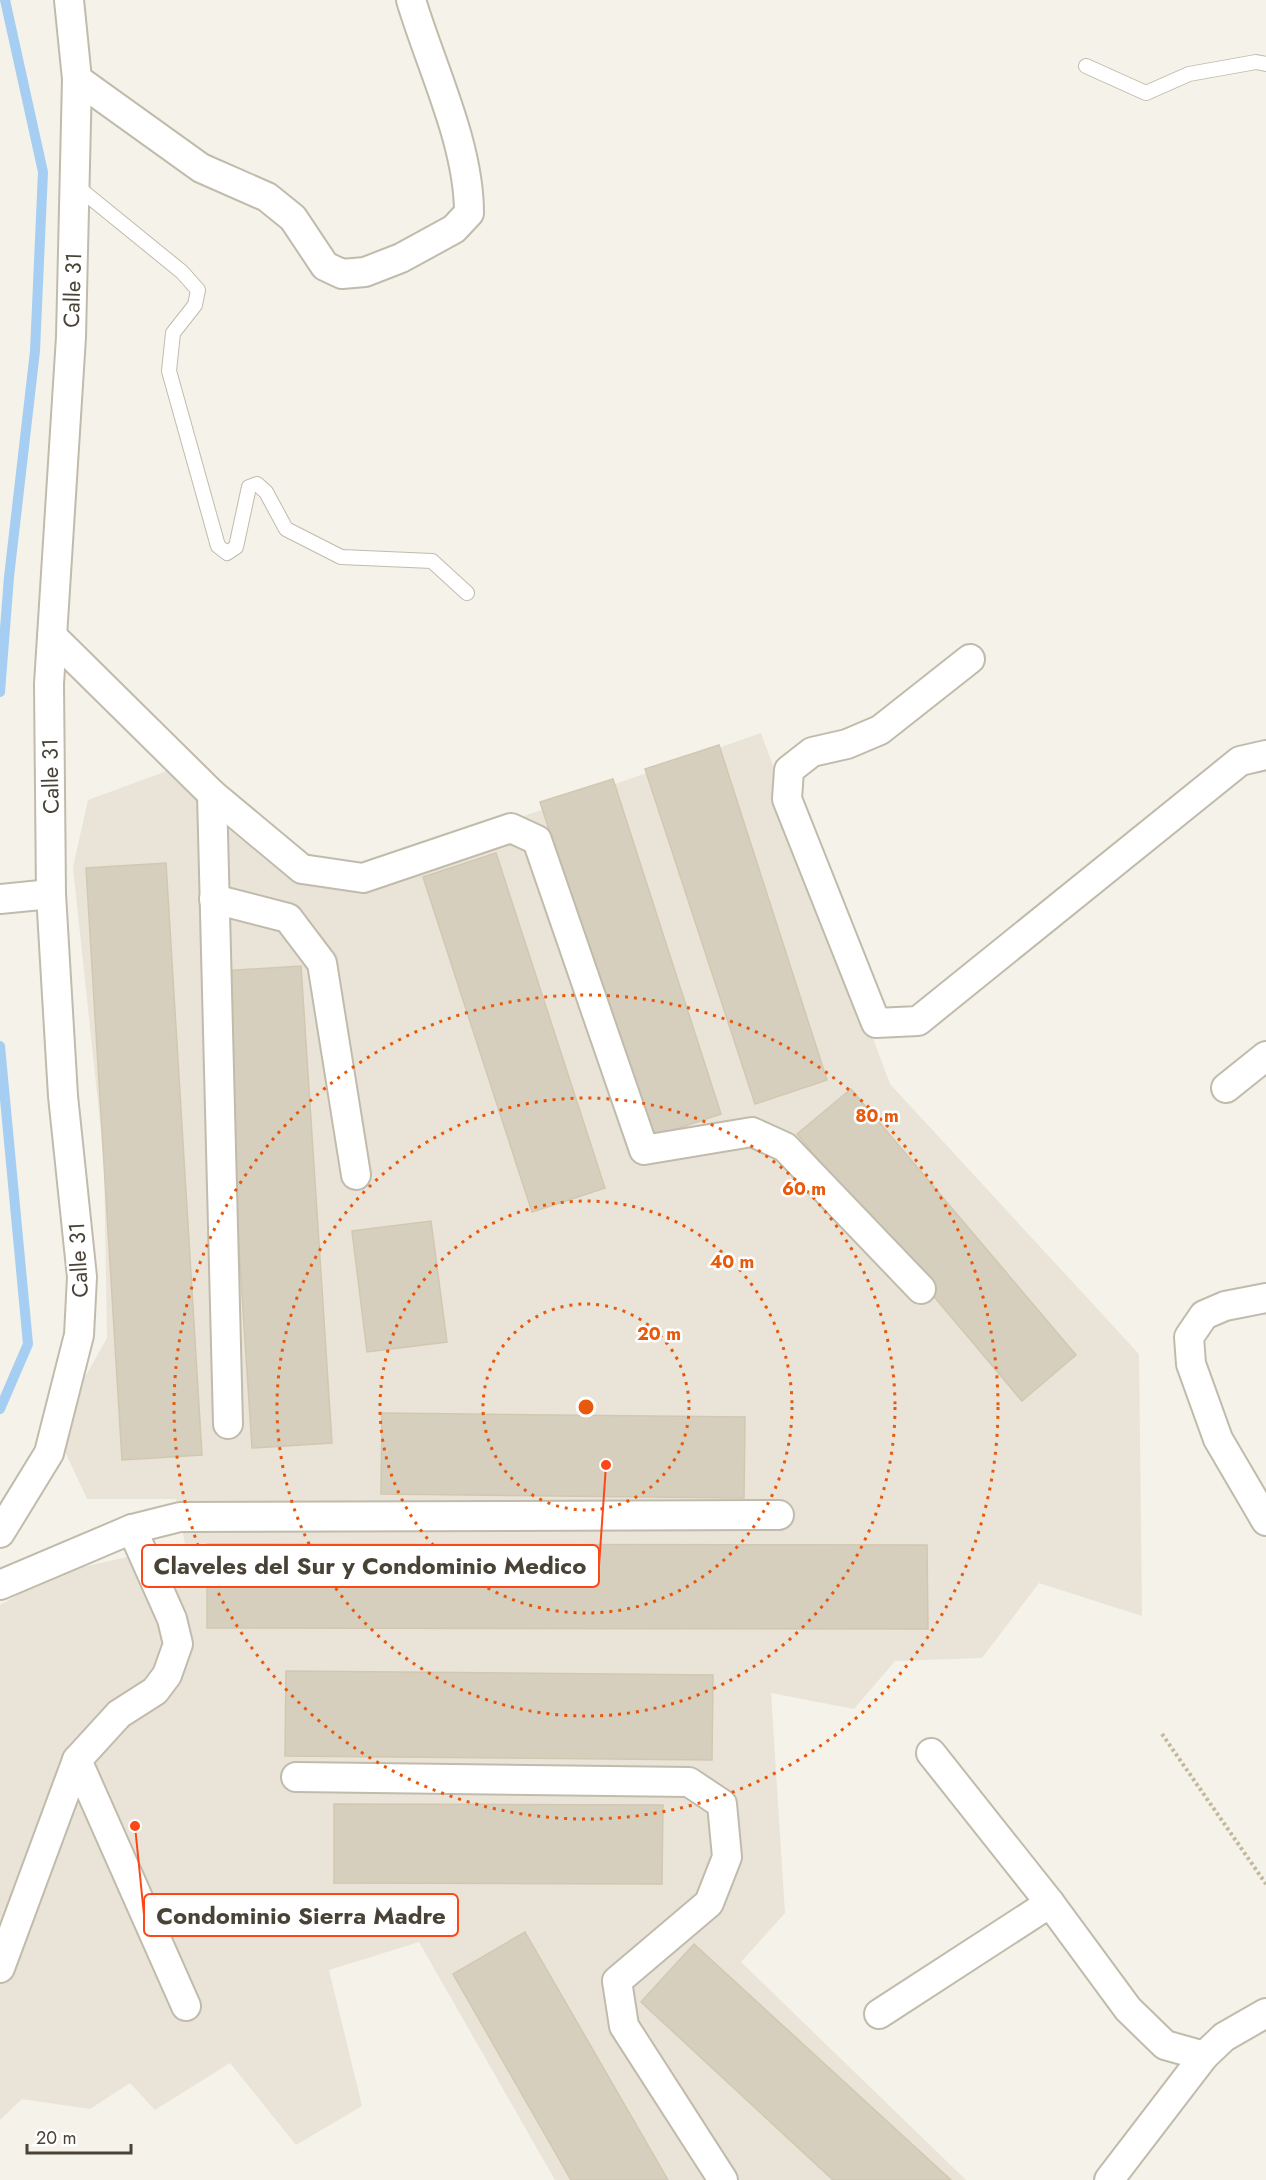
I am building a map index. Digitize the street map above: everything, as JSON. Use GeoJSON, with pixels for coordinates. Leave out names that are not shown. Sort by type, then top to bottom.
{"type":"FeatureCollection","features":[{"type":"Feature","properties":{"kind":"street","name":"Calle 31"},"geometry":{"type":"LineString","coordinates":[[0,1533],[49,1453],[79,1335],[82,1277],[63,1096],[51,894],[49,684],[70,337],[75,185],[77,79],[69,0]]}},
{"type":"Feature","properties":{"kind":"street"},"geometry":{"type":"LineString","coordinates":[[77,79],[201,168],[267,196],[293,218],[325,266],[342,274],[365,272],[401,258],[454,229],[469,213],[469,192],[458,142],[411,0]]}},
{"type":"Feature","properties":{"kind":"street"},"geometry":{"type":"LineString","coordinates":[[52,636],[212,794],[302,869],[363,878],[511,828],[537,840],[644,1150],[752,1132],[785,1147],[921,1289]]}},
{"type":"Feature","properties":{"kind":"street"},"geometry":{"type":"LineString","coordinates":[[970,659],[880,730],[847,744],[812,752],[789,770],[787,798],[876,1023],[918,1021],[1240,761],[1266,756]]}},
{"type":"Feature","properties":{"kind":"street"},"geometry":{"type":"LineString","coordinates":[[212,794],[228,1424]]}},
{"type":"Feature","properties":{"kind":"street"},"geometry":{"type":"LineString","coordinates":[[8,898],[51,894]]}},
{"type":"Feature","properties":{"kind":"street"},"geometry":{"type":"LineString","coordinates":[[214,899],[288,918],[322,963],[356,1175]]}},
{"type":"Feature","properties":{"kind":"street"},"geometry":{"type":"LineString","coordinates":[[1226,1088],[1266,1056]]}},
{"type":"Feature","properties":{"kind":"street"},"geometry":{"type":"LineString","coordinates":[[1266,1298],[1225,1306],[1204,1315],[1189,1337],[1191,1364],[1218,1439],[1266,1521]]}},
{"type":"Feature","properties":{"kind":"street"},"geometry":{"type":"LineString","coordinates":[[0,1585],[132,1530],[180,1517],[779,1515]]}},
{"type":"Feature","properties":{"kind":"street"},"geometry":{"type":"LineString","coordinates":[[0,1968],[77,1760],[118,1714],[155,1690],[166,1675],[178,1644],[172,1619],[132,1530]]}},
{"type":"Feature","properties":{"kind":"street"},"geometry":{"type":"LineString","coordinates":[[931,1753],[1050,1903],[1128,2009],[1166,2045],[1204,2056]]}},
{"type":"Feature","properties":{"kind":"street"},"geometry":{"type":"LineString","coordinates":[[77,1760],[186,2006]]}},
{"type":"Feature","properties":{"kind":"street"},"geometry":{"type":"LineString","coordinates":[[296,1777],[689,1782],[722,1804],[727,1857],[709,1904],[617,1981],[624,2026],[723,2180]]}},
{"type":"Feature","properties":{"kind":"street"},"geometry":{"type":"LineString","coordinates":[[879,2014],[1050,1903]]}},
{"type":"Feature","properties":{"kind":"street"},"geometry":{"type":"LineString","coordinates":[[1109,2180],[1204,2056],[1224,2037],[1264,2017]]}},
{"type":"Feature","properties":{"kind":"lane"},"geometry":{"type":"LineString","coordinates":[[1086,66],[1146,93],[1189,74],[1256,62],[1266,64]]}},
{"type":"Feature","properties":{"kind":"lane"},"geometry":{"type":"LineString","coordinates":[[75,185],[182,272],[198,290],[195,305],[173,333],[169,371],[218,546],[227,553],[236,547],[249,487],[257,484],[266,492],[286,529],[341,557],[432,561],[467,593]]}},
{"type":"Feature","properties":{"kind":"path"},"geometry":{"type":"LineString","coordinates":[[1162,1734],[1266,1884]]}},
{"type":"Feature","properties":{"kind":"shaded area"},"geometry":{"type":"Polygon","coordinates":[[[761,733],[890,1084],[1139,1354],[1142,1616],[1039,1583],[982,1658],[895,1661],[854,1709],[771,1693],[785,1913],[741,1962],[966,2180],[555,2180],[419,1942],[329,1970],[362,2106],[296,2145],[230,2063],[155,2110],[130,2083],[90,2109],[22,2099],[0,2120],[0,1605],[56,1573],[185,1544],[176,1499],[87,1499],[55,1430],[107,1338],[104,1160],[73,867],[88,800],[175,768],[221,823],[275,867],[344,879],[761,733]]]}},
{"type":"Feature","properties":{"kind":"building"},"geometry":{"type":"Polygon","coordinates":[[[719,745],[827,1080],[755,1104],[645,769],[719,745]]]}},
{"type":"Feature","properties":{"kind":"building"},"geometry":{"type":"Polygon","coordinates":[[[613,779],[721,1114],[649,1138],[540,802],[613,779]]]}},
{"type":"Feature","properties":{"kind":"building"},"geometry":{"type":"Polygon","coordinates":[[[496,853],[605,1188],[532,1212],[423,877],[496,853]]]}},
{"type":"Feature","properties":{"kind":"building"},"geometry":{"type":"Polygon","coordinates":[[[166,863],[202,1455],[122,1460],[86,868],[166,863]]]}},
{"type":"Feature","properties":{"kind":"building"},"geometry":{"type":"Polygon","coordinates":[[[301,966],[332,1443],[252,1448],[221,971],[301,966]]]}},
{"type":"Feature","properties":{"kind":"building"},"geometry":{"type":"Polygon","coordinates":[[[851,1089],[1076,1355],[1022,1401],[797,1134],[851,1089]]]}},
{"type":"Feature","properties":{"kind":"building"},"geometry":{"type":"Polygon","coordinates":[[[431,1221],[447,1342],[367,1352],[352,1231],[431,1221]]]}},
{"type":"Feature","properties":{"kind":"building"},"geometry":{"type":"Polygon","coordinates":[[[382,1413],[745,1417],[744,1498],[381,1494],[382,1413]]]}},
{"type":"Feature","properties":{"kind":"building"},"geometry":{"type":"Polygon","coordinates":[[[207,1544],[927,1545],[928,1629],[207,1628],[207,1544]]]}},
{"type":"Feature","properties":{"kind":"building"},"geometry":{"type":"Polygon","coordinates":[[[286,1671],[713,1675],[712,1760],[285,1756],[286,1671]]]}},
{"type":"Feature","properties":{"kind":"building"},"geometry":{"type":"Polygon","coordinates":[[[334,1804],[663,1805],[662,1884],[334,1883],[334,1804]]]}},
{"type":"Feature","properties":{"kind":"building"},"geometry":{"type":"Polygon","coordinates":[[[525,1932],[668,2180],[571,2180],[453,1974],[525,1932]]]}},
{"type":"Feature","properties":{"kind":"building"},"geometry":{"type":"Polygon","coordinates":[[[694,1944],[951,2180],[833,2180],[641,2002],[694,1944]]]}},
{"type":"Feature","properties":{"kind":"waterway"},"geometry":{"type":"LineString","coordinates":[[0,692],[9,577],[35,351],[43,172],[5,0]]}},
{"type":"Feature","properties":{"kind":"waterway"},"geometry":{"type":"LineString","coordinates":[[0,1046],[28,1344],[0,1409]]}},
{"type":"Feature","properties":{"kind":"place","name":"Claveles del Sur y Condominio Medico"},"geometry":{"type":"Point","coordinates":[606,1465]}},
{"type":"Feature","properties":{"kind":"place","name":"Condominio Sierra Madre"},"geometry":{"type":"Point","coordinates":[135,1826]}}]}
